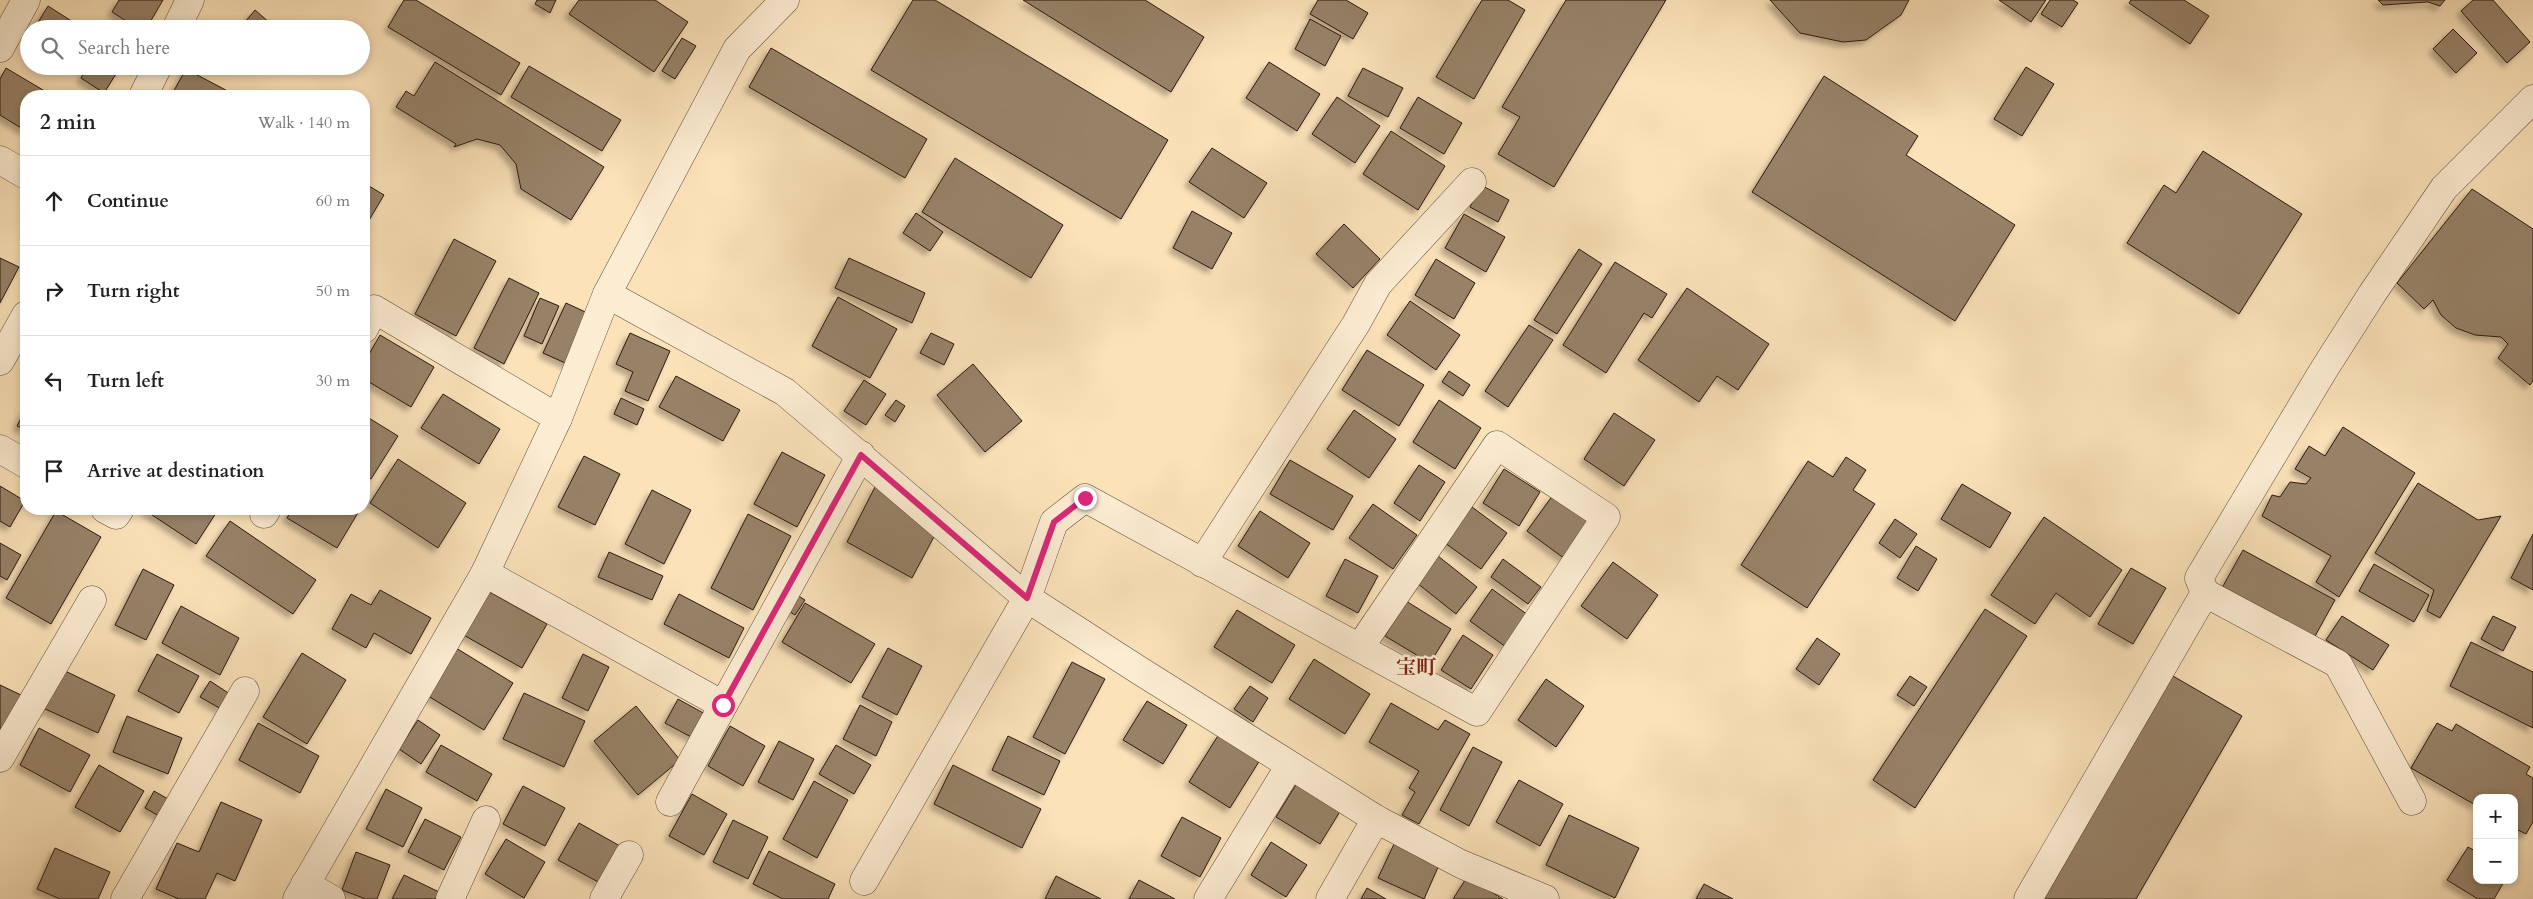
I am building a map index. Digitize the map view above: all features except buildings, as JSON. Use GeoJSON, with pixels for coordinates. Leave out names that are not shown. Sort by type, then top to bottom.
{"type":"FeatureCollection","features":[{"type":"Feature","properties":{"kind":"street"},"geometry":{"type":"LineString","coordinates":[[0,48],[26,0]]}},
{"type":"Feature","properties":{"kind":"street"},"geometry":{"type":"LineString","coordinates":[[180,20],[190,0]]}},
{"type":"Feature","properties":{"kind":"street"},"geometry":{"type":"LineString","coordinates":[[331,899],[301,892],[485,573],[558,418],[607,294],[737,50],[785,0]]}},
{"type":"Feature","properties":{"kind":"street"},"geometry":{"type":"LineString","coordinates":[[146,90],[154,75]]}},
{"type":"Feature","properties":{"kind":"street"},"geometry":{"type":"LineString","coordinates":[[2412,801],[2338,664],[2205,593],[2199,578],[2309,394],[2372,294],[2444,188],[2533,99]]}},
{"type":"Feature","properties":{"kind":"street"},"geometry":{"type":"LineString","coordinates":[[0,160],[20,172]]}},
{"type":"Feature","properties":{"kind":"street"},"geometry":{"type":"LineString","coordinates":[[1202,563],[1356,324],[1378,284],[1472,182]]}},
{"type":"Feature","properties":{"kind":"street"},"geometry":{"type":"LineString","coordinates":[[607,294],[785,392],[1027,598],[1289,766],[1376,819],[1461,864],[1545,899]]}},
{"type":"Feature","properties":{"kind":"street"},"geometry":{"type":"LineString","coordinates":[[370,317],[374,309],[558,418]]}},
{"type":"Feature","properties":{"kind":"street"},"geometry":{"type":"LineString","coordinates":[[0,361],[20,326]]}},
{"type":"Feature","properties":{"kind":"street"},"geometry":{"type":"LineString","coordinates":[[864,881],[1027,598],[1054,522],[1085,498],[1477,712],[1606,517],[1497,444],[1360,647]]}},
{"type":"Feature","properties":{"kind":"street"},"geometry":{"type":"LineString","coordinates":[[0,449],[20,461]]}},
{"type":"Feature","properties":{"kind":"street"},"geometry":{"type":"LineString","coordinates":[[670,802],[861,455]]}},
{"type":"Feature","properties":{"kind":"street"},"geometry":{"type":"LineString","coordinates":[[485,573],[723,705]]}},
{"type":"Feature","properties":{"kind":"street"},"geometry":{"type":"LineString","coordinates":[[2028,899],[2205,593]]}},
{"type":"Feature","properties":{"kind":"street"},"geometry":{"type":"LineString","coordinates":[[0,758],[92,600]]}},
{"type":"Feature","properties":{"kind":"street"},"geometry":{"type":"LineString","coordinates":[[125,899],[245,691]]}},
{"type":"Feature","properties":{"kind":"street"},"geometry":{"type":"LineString","coordinates":[[1208,899],[1289,766]]}},
{"type":"Feature","properties":{"kind":"street"},"geometry":{"type":"LineString","coordinates":[[1330,899],[1376,819]]}},
{"type":"Feature","properties":{"kind":"street"},"geometry":{"type":"LineString","coordinates":[[450,899],[486,820]]}},
{"type":"Feature","properties":{"kind":"street"},"geometry":{"type":"LineString","coordinates":[[604,899],[629,855]]}},
{"type":"Feature","properties":{"kind":"district","name":"宝町"},"geometry":{"type":"Point","coordinates":[1416,667]}},
{"type":"Feature","properties":{"kind":"route"},"geometry":{"type":"LineString","coordinates":[[723,705],[861,455],[1027,598],[1054,522],[1085,498]]}}]}
